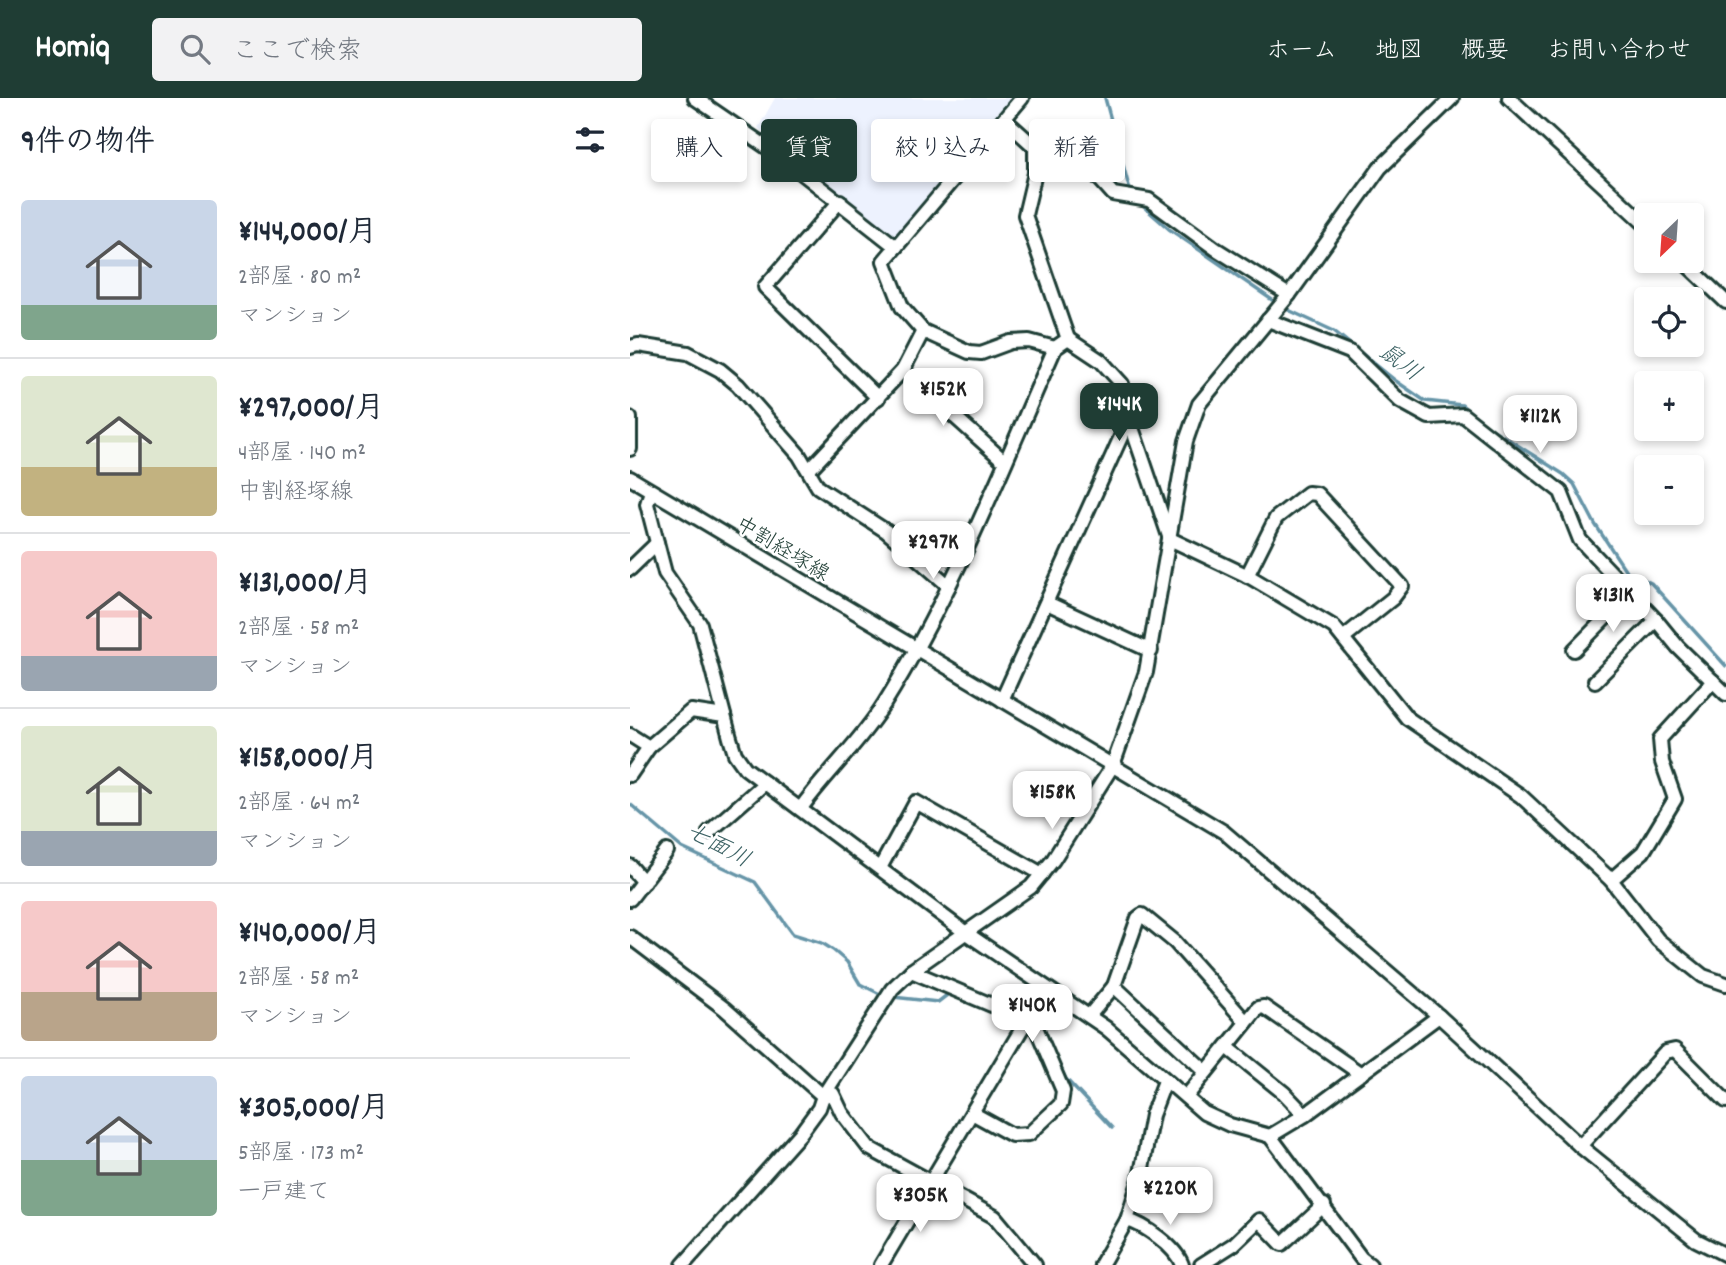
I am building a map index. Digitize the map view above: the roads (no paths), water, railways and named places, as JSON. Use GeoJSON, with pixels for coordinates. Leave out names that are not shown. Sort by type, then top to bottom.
{"type":"FeatureCollection","features":[{"type":"Feature","properties":{"kind":"street"},"geometry":{"type":"LineString","coordinates":[[695,98],[840,201],[896,247]]}},
{"type":"Feature","properties":{"kind":"street"},"geometry":{"type":"LineString","coordinates":[[1004,119],[1022,98]]}},
{"type":"Feature","properties":{"kind":"street"},"geometry":{"type":"LineString","coordinates":[[683,1265],[800,1134],[819,1108],[823,1096],[892,989],[911,971],[1031,887],[1080,820],[1113,765],[1146,672],[1186,441],[1199,404],[1287,297],[1380,168],[1452,98]]}},
{"type":"Feature","properties":{"kind":"street"},"geometry":{"type":"LineString","coordinates":[[1509,98],[1634,214]]}},
{"type":"Feature","properties":{"kind":"street"},"geometry":{"type":"LineString","coordinates":[[1015,129],[1029,142]]}},
{"type":"Feature","properties":{"kind":"street"},"geometry":{"type":"LineString","coordinates":[[951,182],[884,261],[902,307],[923,331],[969,352],[981,353],[1020,341],[1055,348]]}},
{"type":"Feature","properties":{"kind":"street"},"geometry":{"type":"LineString","coordinates":[[1033,182],[1025,215],[1068,339],[1101,360],[1118,378],[1129,419],[1170,539],[1247,576],[1334,627],[1407,718],[1521,796],[1611,880],[1658,940],[1703,976],[1726,984]]}},
{"type":"Feature","properties":{"kind":"street"},"geometry":{"type":"LineString","coordinates":[[1102,182],[1113,194],[1144,200],[1287,297]]}},
{"type":"Feature","properties":{"kind":"street"},"geometry":{"type":"LineString","coordinates":[[840,201],[765,287],[878,398]]}},
{"type":"Feature","properties":{"kind":"street"},"geometry":{"type":"LineString","coordinates":[[1696,273],[1726,302]]}},
{"type":"Feature","properties":{"kind":"street"},"geometry":{"type":"LineString","coordinates":[[1272,315],[1350,352],[1399,401],[1429,416],[1464,415],[1561,492],[1580,540],[1726,694]]}},
{"type":"Feature","properties":{"kind":"street"},"geometry":{"type":"LineString","coordinates":[[809,470],[903,370],[923,331]]}},
{"type":"Feature","properties":{"kind":"street"},"geometry":{"type":"LineString","coordinates":[[801,808],[826,773],[868,727],[918,648],[949,586],[1055,348],[1068,339]]}},
{"type":"Feature","properties":{"kind":"street"},"geometry":{"type":"LineString","coordinates":[[630,347],[638,345],[688,354],[720,370],[738,385],[809,470],[818,487],[887,531],[949,586]]}},
{"type":"Feature","properties":{"kind":"street"},"geometry":{"type":"LineString","coordinates":[[903,370],[1005,462]]}},
{"type":"Feature","properties":{"kind":"street"},"geometry":{"type":"LineString","coordinates":[[630,418],[630,449]]}},
{"type":"Feature","properties":{"kind":"street"},"geometry":{"type":"LineString","coordinates":[[1002,700],[1129,419]]}},
{"type":"Feature","properties":{"kind":"street","name":"中割経塚線"},"geometry":{"type":"LineString","coordinates":[[630,478],[1224,832],[1439,1016],[1580,1146],[1696,1240],[1726,1255]]}},
{"type":"Feature","properties":{"kind":"street"},"geometry":{"type":"LineString","coordinates":[[652,491],[647,503],[665,573],[700,624],[735,754],[745,768],[966,933],[1121,1039],[1165,1081],[1204,1112],[1230,1125],[1270,1136],[1361,1258],[1370,1265]]}},
{"type":"Feature","properties":{"kind":"street"},"geometry":{"type":"LineString","coordinates":[[1247,576],[1276,518],[1308,493],[1317,494],[1402,586],[1394,598],[1343,638]]}},
{"type":"Feature","properties":{"kind":"street"},"geometry":{"type":"LineString","coordinates":[[630,569],[657,543]]}},
{"type":"Feature","properties":{"kind":"street"},"geometry":{"type":"LineString","coordinates":[[1574,650],[1629,594]]}},
{"type":"Feature","properties":{"kind":"street"},"geometry":{"type":"LineString","coordinates":[[1047,603],[1151,651]]}},
{"type":"Feature","properties":{"kind":"street"},"geometry":{"type":"LineString","coordinates":[[1595,681],[1656,620]]}},
{"type":"Feature","properties":{"kind":"street"},"geometry":{"type":"LineString","coordinates":[[1611,880],[1643,852],[1675,799],[1662,762],[1660,739],[1713,681]]}},
{"type":"Feature","properties":{"kind":"street"},"geometry":{"type":"LineString","coordinates":[[630,775],[649,747],[691,711],[724,716]]}},
{"type":"Feature","properties":{"kind":"street"},"geometry":{"type":"LineString","coordinates":[[630,735],[649,747]]}},
{"type":"Feature","properties":{"kind":"street"},"geometry":{"type":"LineString","coordinates":[[709,832],[765,783]]}},
{"type":"Feature","properties":{"kind":"street"},"geometry":{"type":"LineString","coordinates":[[880,868],[916,802],[1042,874]]}},
{"type":"Feature","properties":{"kind":"street"},"geometry":{"type":"LineString","coordinates":[[630,899],[667,851]]}},
{"type":"Feature","properties":{"kind":"street"},"geometry":{"type":"LineString","coordinates":[[630,866],[644,882]]}},
{"type":"Feature","properties":{"kind":"street"},"geometry":{"type":"LineString","coordinates":[[1088,1016],[1114,986],[1138,918],[1142,915],[1175,942],[1246,1022]]}},
{"type":"Feature","properties":{"kind":"street"},"geometry":{"type":"LineString","coordinates":[[630,937],[725,1009],[823,1096]]}},
{"type":"Feature","properties":{"kind":"street"},"geometry":{"type":"LineString","coordinates":[[911,971],[1035,1025],[1063,1091],[1061,1104],[1029,1133],[1012,1135],[972,1113]]}},
{"type":"Feature","properties":{"kind":"street"},"geometry":{"type":"LineString","coordinates":[[1114,986],[1206,1072]]}},
{"type":"Feature","properties":{"kind":"street"},"geometry":{"type":"LineString","coordinates":[[1186,1097],[1258,1008],[1269,1008],[1329,1053],[1361,1073]]}},
{"type":"Feature","properties":{"kind":"street"},"geometry":{"type":"LineString","coordinates":[[1270,1136],[1305,1115],[1439,1016]]}},
{"type":"Feature","properties":{"kind":"street"},"geometry":{"type":"LineString","coordinates":[[881,1265],[1027,1020]]}},
{"type":"Feature","properties":{"kind":"street"},"geometry":{"type":"LineString","coordinates":[[1227,1047],[1284,1093],[1305,1115]]}},
{"type":"Feature","properties":{"kind":"street"},"geometry":{"type":"LineString","coordinates":[[1580,1146],[1666,1052],[1675,1050],[1726,1101]]}},
{"type":"Feature","properties":{"kind":"street"},"geometry":{"type":"LineString","coordinates":[[1101,1265],[1127,1220],[1139,1179],[1152,1115],[1165,1081]]}},
{"type":"Feature","properties":{"kind":"street"},"geometry":{"type":"LineString","coordinates":[[823,1096],[833,1094],[842,1113],[869,1148],[931,1185],[995,1217],[1035,1265]]}},
{"type":"Feature","properties":{"kind":"street"},"geometry":{"type":"LineString","coordinates":[[1201,1265],[1234,1244],[1259,1220],[1282,1244],[1324,1205]]}},
{"type":"Feature","properties":{"kind":"street"},"geometry":{"type":"LineString","coordinates":[[1127,1220],[1137,1223],[1177,1254],[1182,1265]]}},
{"type":"Feature","properties":{"kind":"waterway","name":"鼠川"},"geometry":{"type":"LineString","coordinates":[[1105,98],[1133,195]]}},
{"type":"Feature","properties":{"kind":"waterway","name":"鼠川"},"geometry":{"type":"LineString","coordinates":[[1137,201],[1169,229],[1278,304]]}},
{"type":"Feature","properties":{"kind":"waterway","name":"鼠川"},"geometry":{"type":"LineString","coordinates":[[1284,308],[1334,331],[1425,401],[1462,405],[1484,424],[1563,474],[1574,484],[1595,524],[1626,571],[1651,583],[1726,666]]}},
{"type":"Feature","properties":{"kind":"waterway","name":"七面川"},"geometry":{"type":"LineString","coordinates":[[630,804],[682,848],[755,882],[793,934],[822,943],[833,950],[847,962],[860,984],[882,995]]}},
{"type":"Feature","properties":{"kind":"waterway","name":"七面川"},"geometry":{"type":"LineString","coordinates":[[893,997],[938,1002],[951,992]]}},
{"type":"Feature","properties":{"kind":"waterway","name":"七面川"},"geometry":{"type":"LineString","coordinates":[[994,1000],[1025,1008],[1038,1021]]}},
{"type":"Feature","properties":{"kind":"waterway","name":"七面川"},"geometry":{"type":"LineString","coordinates":[[1052,1050],[1066,1079],[1112,1128]]}}]}
